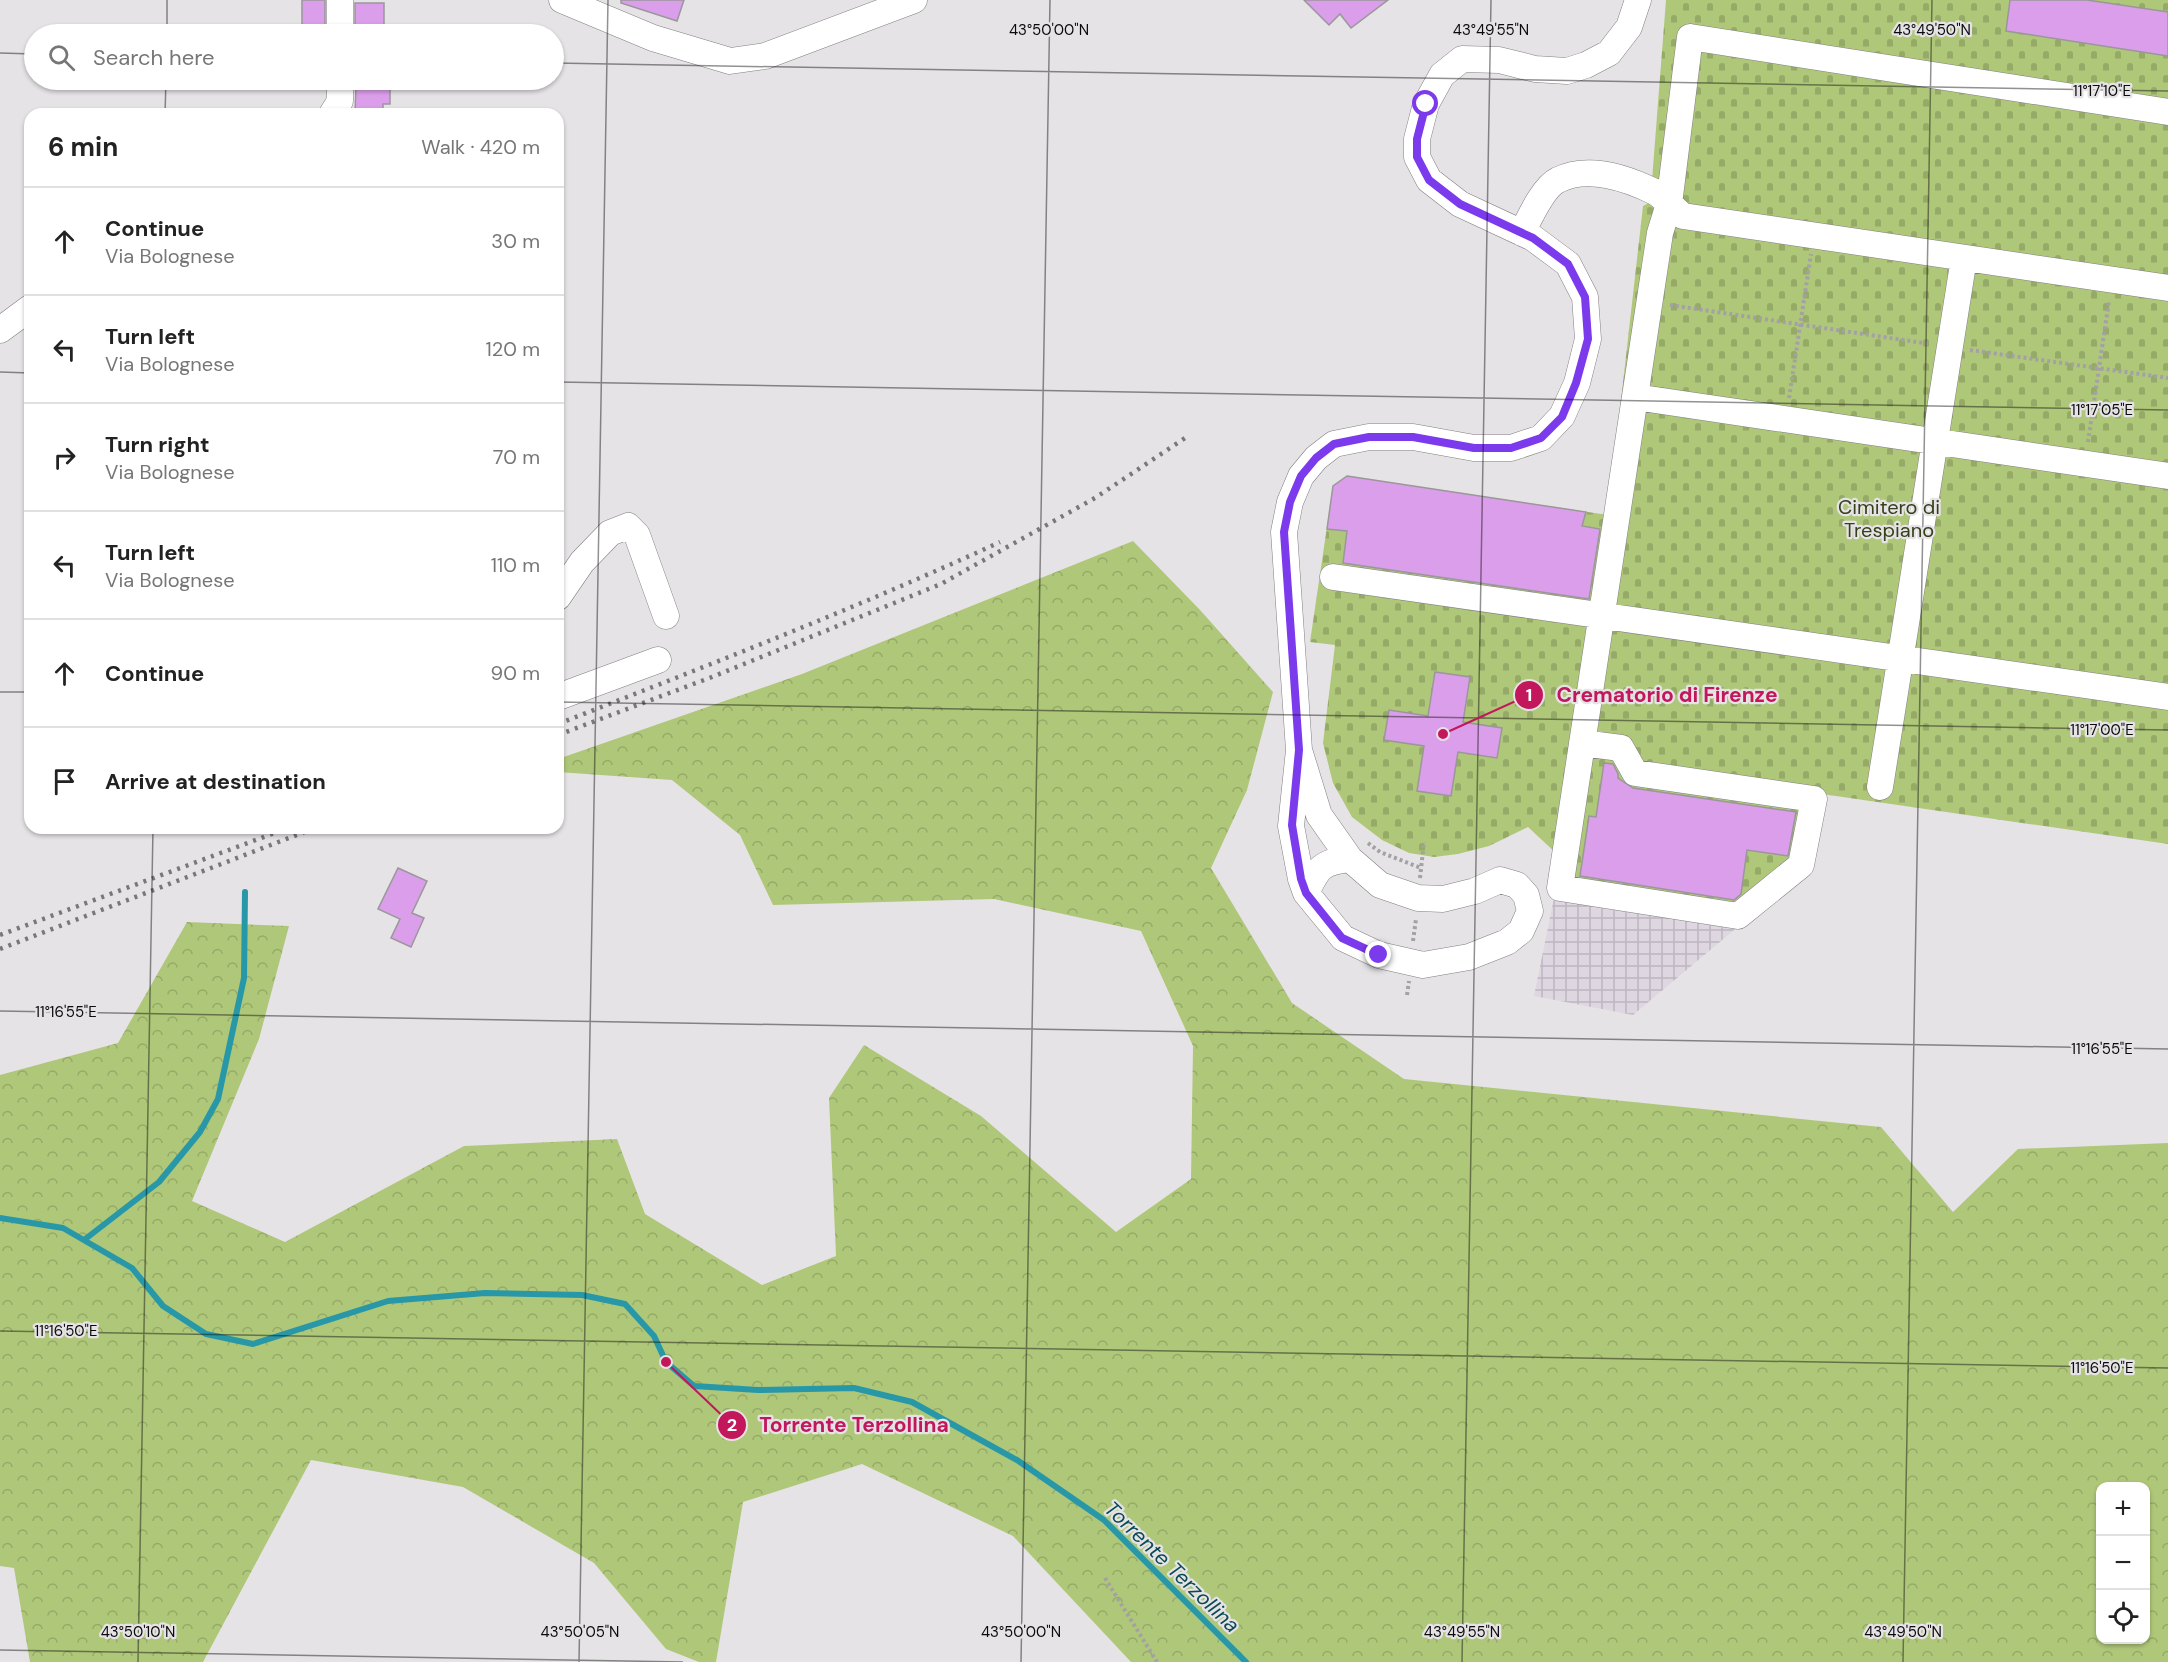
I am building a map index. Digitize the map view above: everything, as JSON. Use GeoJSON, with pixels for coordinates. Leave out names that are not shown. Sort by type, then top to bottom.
{"type":"FeatureCollection","features":[{"type":"Feature","properties":{"kind":"street"},"geometry":{"type":"LineString","coordinates":[[340,0],[340,24]]}},
{"type":"Feature","properties":{"kind":"street"},"geometry":{"type":"LineString","coordinates":[[562,0],[653,38],[730,61],[765,56],[914,0]]}},
{"type":"Feature","properties":{"kind":"street"},"geometry":{"type":"LineString","coordinates":[[1299,750],[1319,815],[1357,849],[1380,885],[1418,898],[1443,898],[1475,891],[1500,880],[1517,885],[1526,895],[1530,911],[1521,931],[1507,942],[1469,957],[1423,965],[1379,955],[1342,938],[1306,893],[1301,879],[1292,825],[1299,750],[1284,532],[1290,502],[1301,476],[1316,458],[1334,444],[1369,437],[1413,437],[1474,448],[1511,448],[1541,438],[1562,417],[1576,383],[1588,339],[1585,297],[1568,264],[1533,238],[1460,204],[1429,180],[1417,157],[1417,139],[1426,104],[1442,75],[1462,59],[1499,60],[1535,69],[1567,71],[1586,65],[1609,53],[1629,27],[1638,0]]}},
{"type":"Feature","properties":{"kind":"street"},"geometry":{"type":"LineString","coordinates":[[1582,743],[1621,748],[1635,773],[1814,798],[1801,865],[1738,916],[1560,888],[1601,615],[1649,302],[1660,233],[1669,204],[1690,37],[2168,112]]}},
{"type":"Feature","properties":{"kind":"street"},"geometry":{"type":"LineString","coordinates":[[335,108],[340,100],[340,90]]}},
{"type":"Feature","properties":{"kind":"street"},"geometry":{"type":"LineString","coordinates":[[1522,233],[1541,198],[1556,180],[1587,172],[1618,178],[1657,193],[1683,216],[2168,288]]}},
{"type":"Feature","properties":{"kind":"street"},"geometry":{"type":"LineString","coordinates":[[1880,787],[1964,258]]}},
{"type":"Feature","properties":{"kind":"street"},"geometry":{"type":"LineString","coordinates":[[0,330],[24,312]]}},
{"type":"Feature","properties":{"kind":"street"},"geometry":{"type":"LineString","coordinates":[[1635,397],[2168,476]]}},
{"type":"Feature","properties":{"kind":"street"},"geometry":{"type":"LineString","coordinates":[[564,588],[582,562],[610,533],[628,526],[637,535],[666,616]]}},
{"type":"Feature","properties":{"kind":"street"},"geometry":{"type":"LineString","coordinates":[[1333,577],[2168,697]]}},
{"type":"Feature","properties":{"kind":"street"},"geometry":{"type":"LineString","coordinates":[[564,695],[658,660]]}},
{"type":"Feature","properties":{"kind":"street"},"geometry":{"type":"LineString","coordinates":[[1306,893],[1316,872],[1330,861],[1357,849]]}},
{"type":"Feature","properties":{"kind":"path"},"geometry":{"type":"LineString","coordinates":[[1786,419],[1814,236]]}},
{"type":"Feature","properties":{"kind":"path"},"geometry":{"type":"LineString","coordinates":[[2085,464],[2112,280]]}},
{"type":"Feature","properties":{"kind":"path"},"geometry":{"type":"LineString","coordinates":[[1649,302],[2168,378]]}},
{"type":"Feature","properties":{"kind":"path"},"geometry":{"type":"LineString","coordinates":[[1357,849],[1380,852],[1421,868]]}},
{"type":"Feature","properties":{"kind":"path"},"geometry":{"type":"LineString","coordinates":[[1105,1578],[1157,1662]]}},
{"type":"Feature","properties":{"kind":"shaded area"},"geometry":{"type":"Polygon","coordinates":[[[1555,893],[1740,925],[1633,1015],[1534,996],[1555,893]]]}},
{"type":"Feature","properties":{"kind":"green space","name":"Cimitero di Trespiano"},"geometry":{"type":"Polygon","coordinates":[[[1666,0],[2168,0],[2168,844],[1822,794],[1812,870],[1740,925],[1555,893],[1557,854],[1528,827],[1489,846],[1434,857],[1409,853],[1382,840],[1352,817],[1333,783],[1323,743],[1335,645],[1310,642],[1333,486],[1347,476],[1608,515],[1643,206],[1656,199],[1652,180],[1666,0]]]}},
{"type":"Feature","properties":{"kind":"green space"},"geometry":{"type":"Polygon","coordinates":[[[1133,541],[1201,611],[1273,692],[1247,790],[1211,868],[1292,1003],[1404,1079],[1881,1127],[1953,1212],[2018,1149],[2168,1143],[2168,1662],[1131,1662],[1013,1536],[862,1464],[743,1502],[716,1662],[699,1662],[666,1649],[594,1563],[463,1487],[311,1460],[203,1662],[30,1662],[14,1568],[0,1566],[0,1075],[118,1043],[187,922],[289,926],[259,1039],[192,1201],[285,1242],[464,1146],[617,1139],[645,1214],[762,1285],[836,1256],[829,1098],[864,1045],[981,1116],[1116,1232],[1191,1179],[1193,1046],[1141,931],[994,899],[773,905],[740,835],[672,780],[564,772],[564,757],[802,674],[1133,541]]]}},
{"type":"Feature","properties":{"kind":"building"},"geometry":{"type":"Polygon","coordinates":[[[302,0],[325,0],[325,24],[302,24],[302,0]]]}},
{"type":"Feature","properties":{"kind":"building"},"geometry":{"type":"Polygon","coordinates":[[[621,0],[684,0],[677,21],[621,3],[621,0]]]}},
{"type":"Feature","properties":{"kind":"building"},"geometry":{"type":"Polygon","coordinates":[[[1304,0],[1388,0],[1351,28],[1340,14],[1329,25],[1304,0]]]}},
{"type":"Feature","properties":{"kind":"building"},"geometry":{"type":"Polygon","coordinates":[[[2010,0],[2087,0],[2168,12],[2168,56],[2006,31],[2010,0]]]}},
{"type":"Feature","properties":{"kind":"building"},"geometry":{"type":"Polygon","coordinates":[[[355,3],[384,3],[384,24],[355,24],[355,3]]]}},
{"type":"Feature","properties":{"kind":"building"},"geometry":{"type":"Polygon","coordinates":[[[356,90],[390,90],[390,104],[383,104],[383,108],[355,108],[356,90]]]}},
{"type":"Feature","properties":{"kind":"building"},"geometry":{"type":"Polygon","coordinates":[[[1347,476],[1586,512],[1582,526],[1600,529],[1589,599],[1343,563],[1347,531],[1327,529],[1333,486],[1347,476]]]}},
{"type":"Feature","properties":{"kind":"building"},"geometry":{"type":"Polygon","coordinates":[[[1435,672],[1470,677],[1463,722],[1502,728],[1497,758],[1458,752],[1451,796],[1417,791],[1424,746],[1384,740],[1389,710],[1428,716],[1435,672]]]}},
{"type":"Feature","properties":{"kind":"building"},"geometry":{"type":"Polygon","coordinates":[[[1604,763],[1613,764],[1618,778],[1633,788],[1796,812],[1788,856],[1747,850],[1741,894],[1734,900],[1580,876],[1589,816],[1596,817],[1604,763]]]}},
{"type":"Feature","properties":{"kind":"building"},"geometry":{"type":"Polygon","coordinates":[[[398,868],[427,881],[412,913],[424,918],[411,947],[391,938],[400,919],[378,909],[398,868]]]}},
{"type":"Feature","properties":{"kind":"waterway"},"geometry":{"type":"LineString","coordinates":[[84,1240],[159,1182],[200,1132],[218,1099],[244,978],[245,892]]}},
{"type":"Feature","properties":{"kind":"waterway","name":"Torrente Terzollina"},"geometry":{"type":"LineString","coordinates":[[0,1218],[63,1228],[132,1268],[163,1306],[206,1334],[253,1344],[388,1301],[485,1293],[582,1295],[625,1304],[654,1336],[666,1362],[694,1386],[758,1390],[854,1388],[912,1402],[1017,1460],[1104,1520],[1246,1662]]}},
{"type":"Feature","properties":{"kind":"railway"},"geometry":{"type":"LineString","coordinates":[[564,733],[712,677],[941,584],[1095,498],[1188,436]]}},
{"type":"Feature","properties":{"kind":"railway"},"geometry":{"type":"LineString","coordinates":[[564,722],[835,614],[1000,542]]}},
{"type":"Feature","properties":{"kind":"railway"},"geometry":{"type":"LineString","coordinates":[[0,935],[272,834]]}},
{"type":"Feature","properties":{"kind":"railway"},"geometry":{"type":"LineString","coordinates":[[0,949],[299,834]]}},
{"type":"Feature","properties":{"kind":"place","name":"Crematorio di Firenze"},"geometry":{"type":"Point","coordinates":[1443,734]}},
{"type":"Feature","properties":{"kind":"place","name":"Torrente Terzollina"},"geometry":{"type":"Point","coordinates":[666,1362]}},
{"type":"Feature","properties":{"kind":"route"},"geometry":{"type":"LineString","coordinates":[[1379,955],[1342,938],[1306,893],[1301,879],[1292,825],[1299,750],[1284,532],[1290,502],[1301,476],[1316,458],[1334,444],[1369,437],[1413,437],[1474,448],[1511,448],[1541,438],[1562,417],[1576,383],[1588,339],[1585,297],[1568,264],[1533,238],[1460,204],[1429,180],[1417,157],[1417,139],[1426,104]]}}]}
